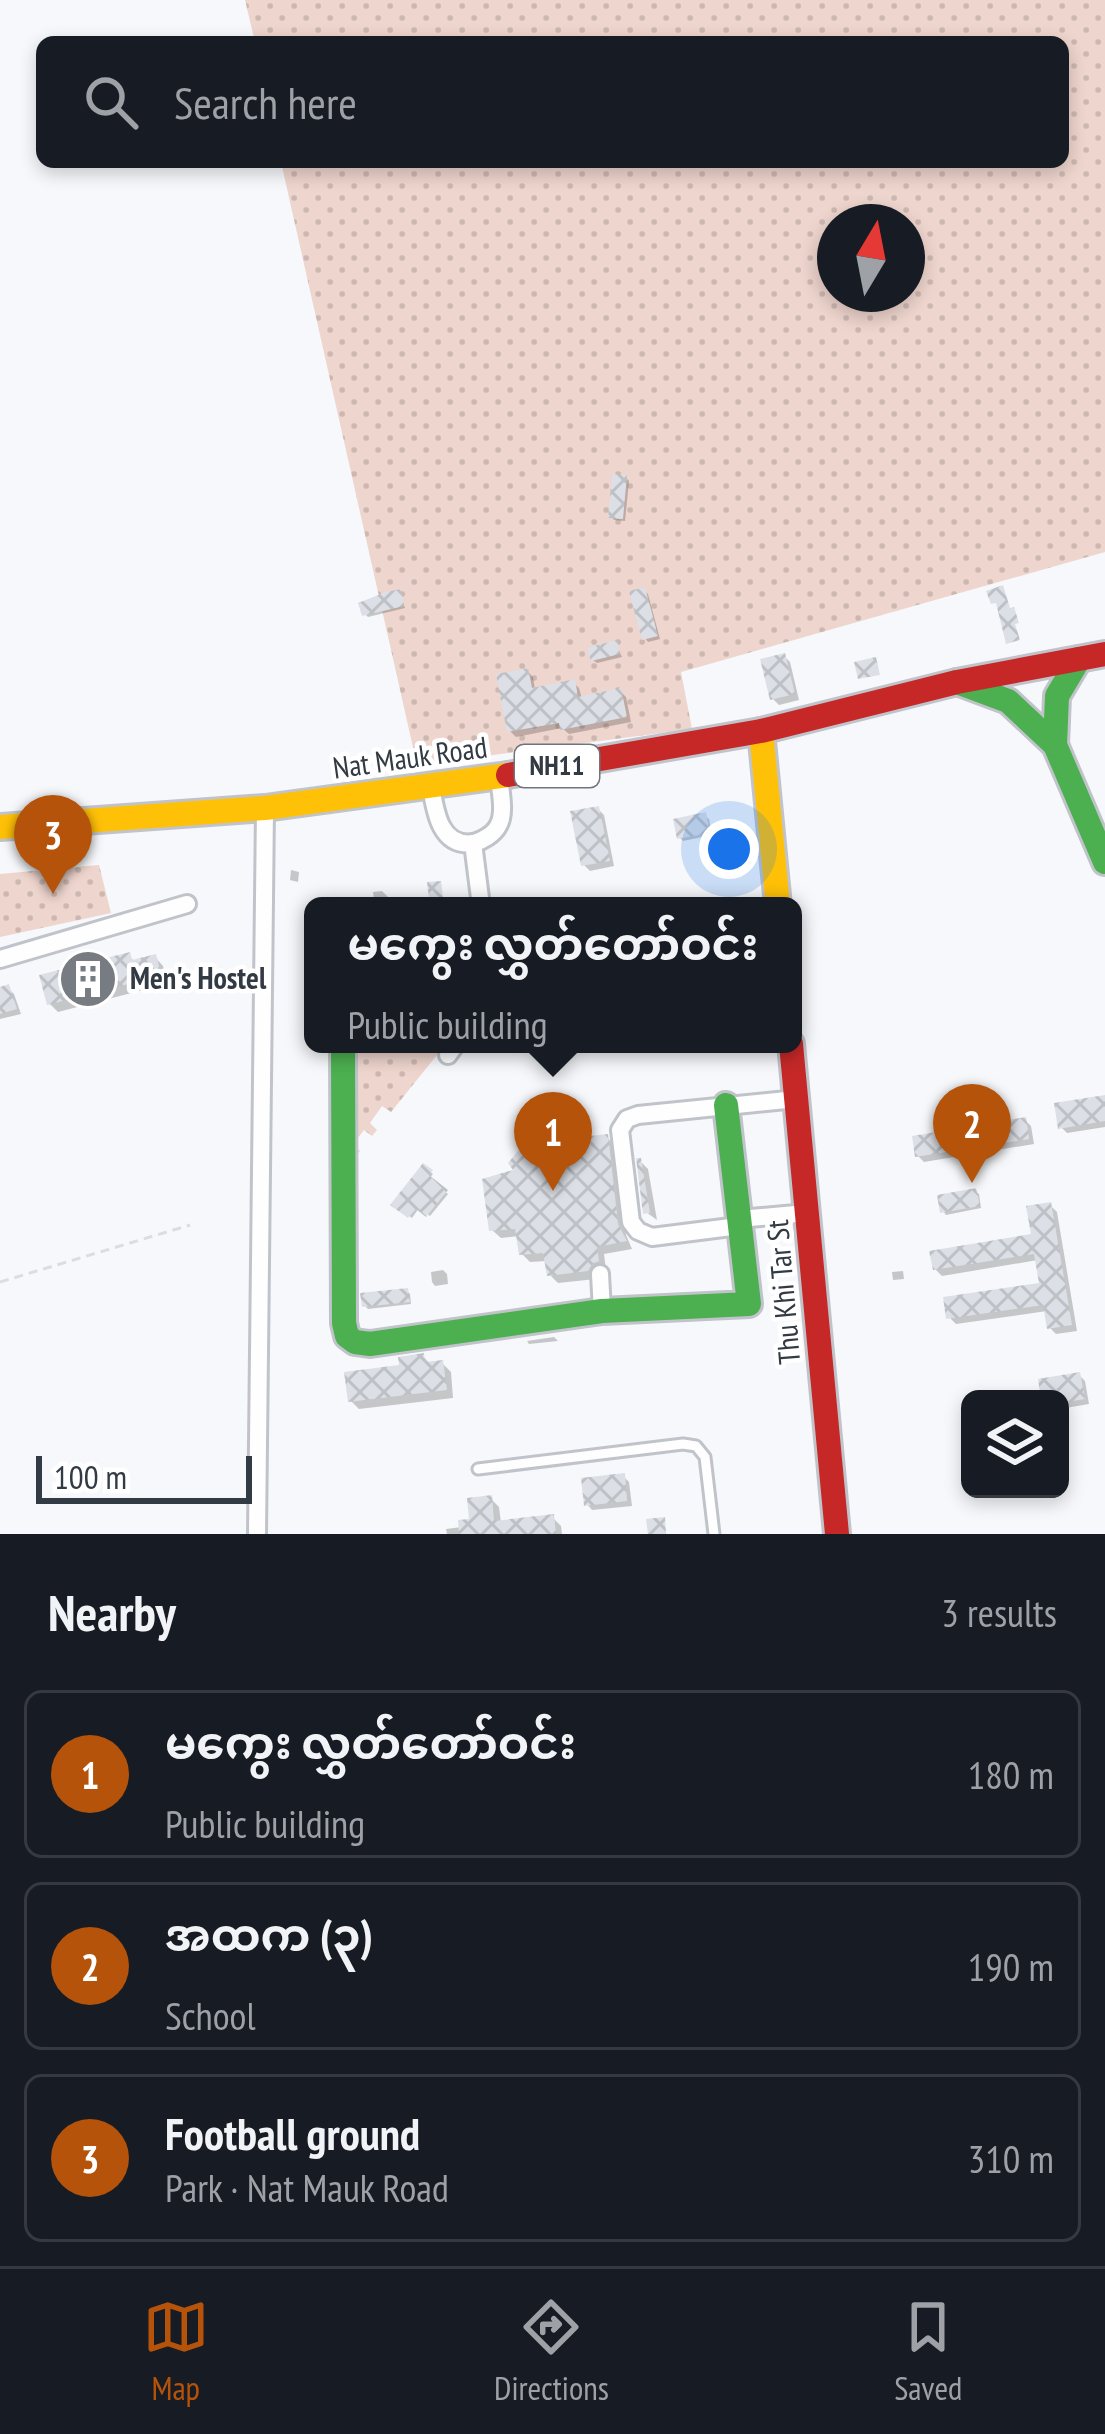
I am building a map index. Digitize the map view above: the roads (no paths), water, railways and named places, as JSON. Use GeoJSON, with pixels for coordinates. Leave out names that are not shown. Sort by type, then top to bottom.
{"type":"FeatureCollection","features":[{"type":"Feature","properties":{"kind":"main road","name":"Nat Mauk Road"},"geometry":{"type":"LineString","coordinates":[[0,827],[265,808],[499,776],[761,731],[957,682],[1105,654]]}},
{"type":"Feature","properties":{"kind":"main road"},"geometry":{"type":"LineString","coordinates":[[1055,745],[1057,696],[1079,659]]}},
{"type":"Feature","properties":{"kind":"main road"},"geometry":{"type":"LineString","coordinates":[[957,682],[1008,701],[1055,745],[1105,862]]}},
{"type":"Feature","properties":{"kind":"main road"},"geometry":{"type":"LineString","coordinates":[[761,731],[777,897]]}},
{"type":"Feature","properties":{"kind":"main road"},"geometry":{"type":"LineString","coordinates":[[343,1053],[344,1323],[347,1336],[370,1344],[602,1311],[748,1304],[726,1105]]}},
{"type":"Feature","properties":{"kind":"main road","name":"Thu Khi Tar St"},"geometry":{"type":"LineString","coordinates":[[792,1053],[837,1534]]}},
{"type":"Feature","properties":{"kind":"street"},"geometry":{"type":"LineString","coordinates":[[431,786],[445,833],[458,842],[473,843],[498,827],[502,812],[499,776]]}},
{"type":"Feature","properties":{"kind":"street"},"geometry":{"type":"LineString","coordinates":[[257,1534],[265,808]]}},
{"type":"Feature","properties":{"kind":"street"},"geometry":{"type":"LineString","coordinates":[[473,843],[480,897]]}},
{"type":"Feature","properties":{"kind":"street"},"geometry":{"type":"LineString","coordinates":[[0,959],[187,904]]}},
{"type":"Feature","properties":{"kind":"street"},"geometry":{"type":"LineString","coordinates":[[796,1099],[638,1114],[620,1130],[631,1222],[638,1231],[652,1237],[807,1213]]}},
{"type":"Feature","properties":{"kind":"street"},"geometry":{"type":"LineString","coordinates":[[600,1274],[602,1311]]}},
{"type":"Feature","properties":{"kind":"lane"},"geometry":{"type":"LineString","coordinates":[[478,1469],[696,1446],[706,1457],[714,1534]]}},
{"type":"Feature","properties":{"kind":"place","name":"Football ground"},"geometry":{"type":"Point","coordinates":[53,894]}},
{"type":"Feature","properties":{"kind":"place","name":"Men's Hostel"},"geometry":{"type":"Point","coordinates":[88,979]}},
{"type":"Feature","properties":{"kind":"place","name":"အထက (၃)"},"geometry":{"type":"Point","coordinates":[972,1183]}},
{"type":"Feature","properties":{"kind":"place","name":"မကွေး လွှတ်တော်ဝင်း"},"geometry":{"type":"Point","coordinates":[553,1191]}}]}
